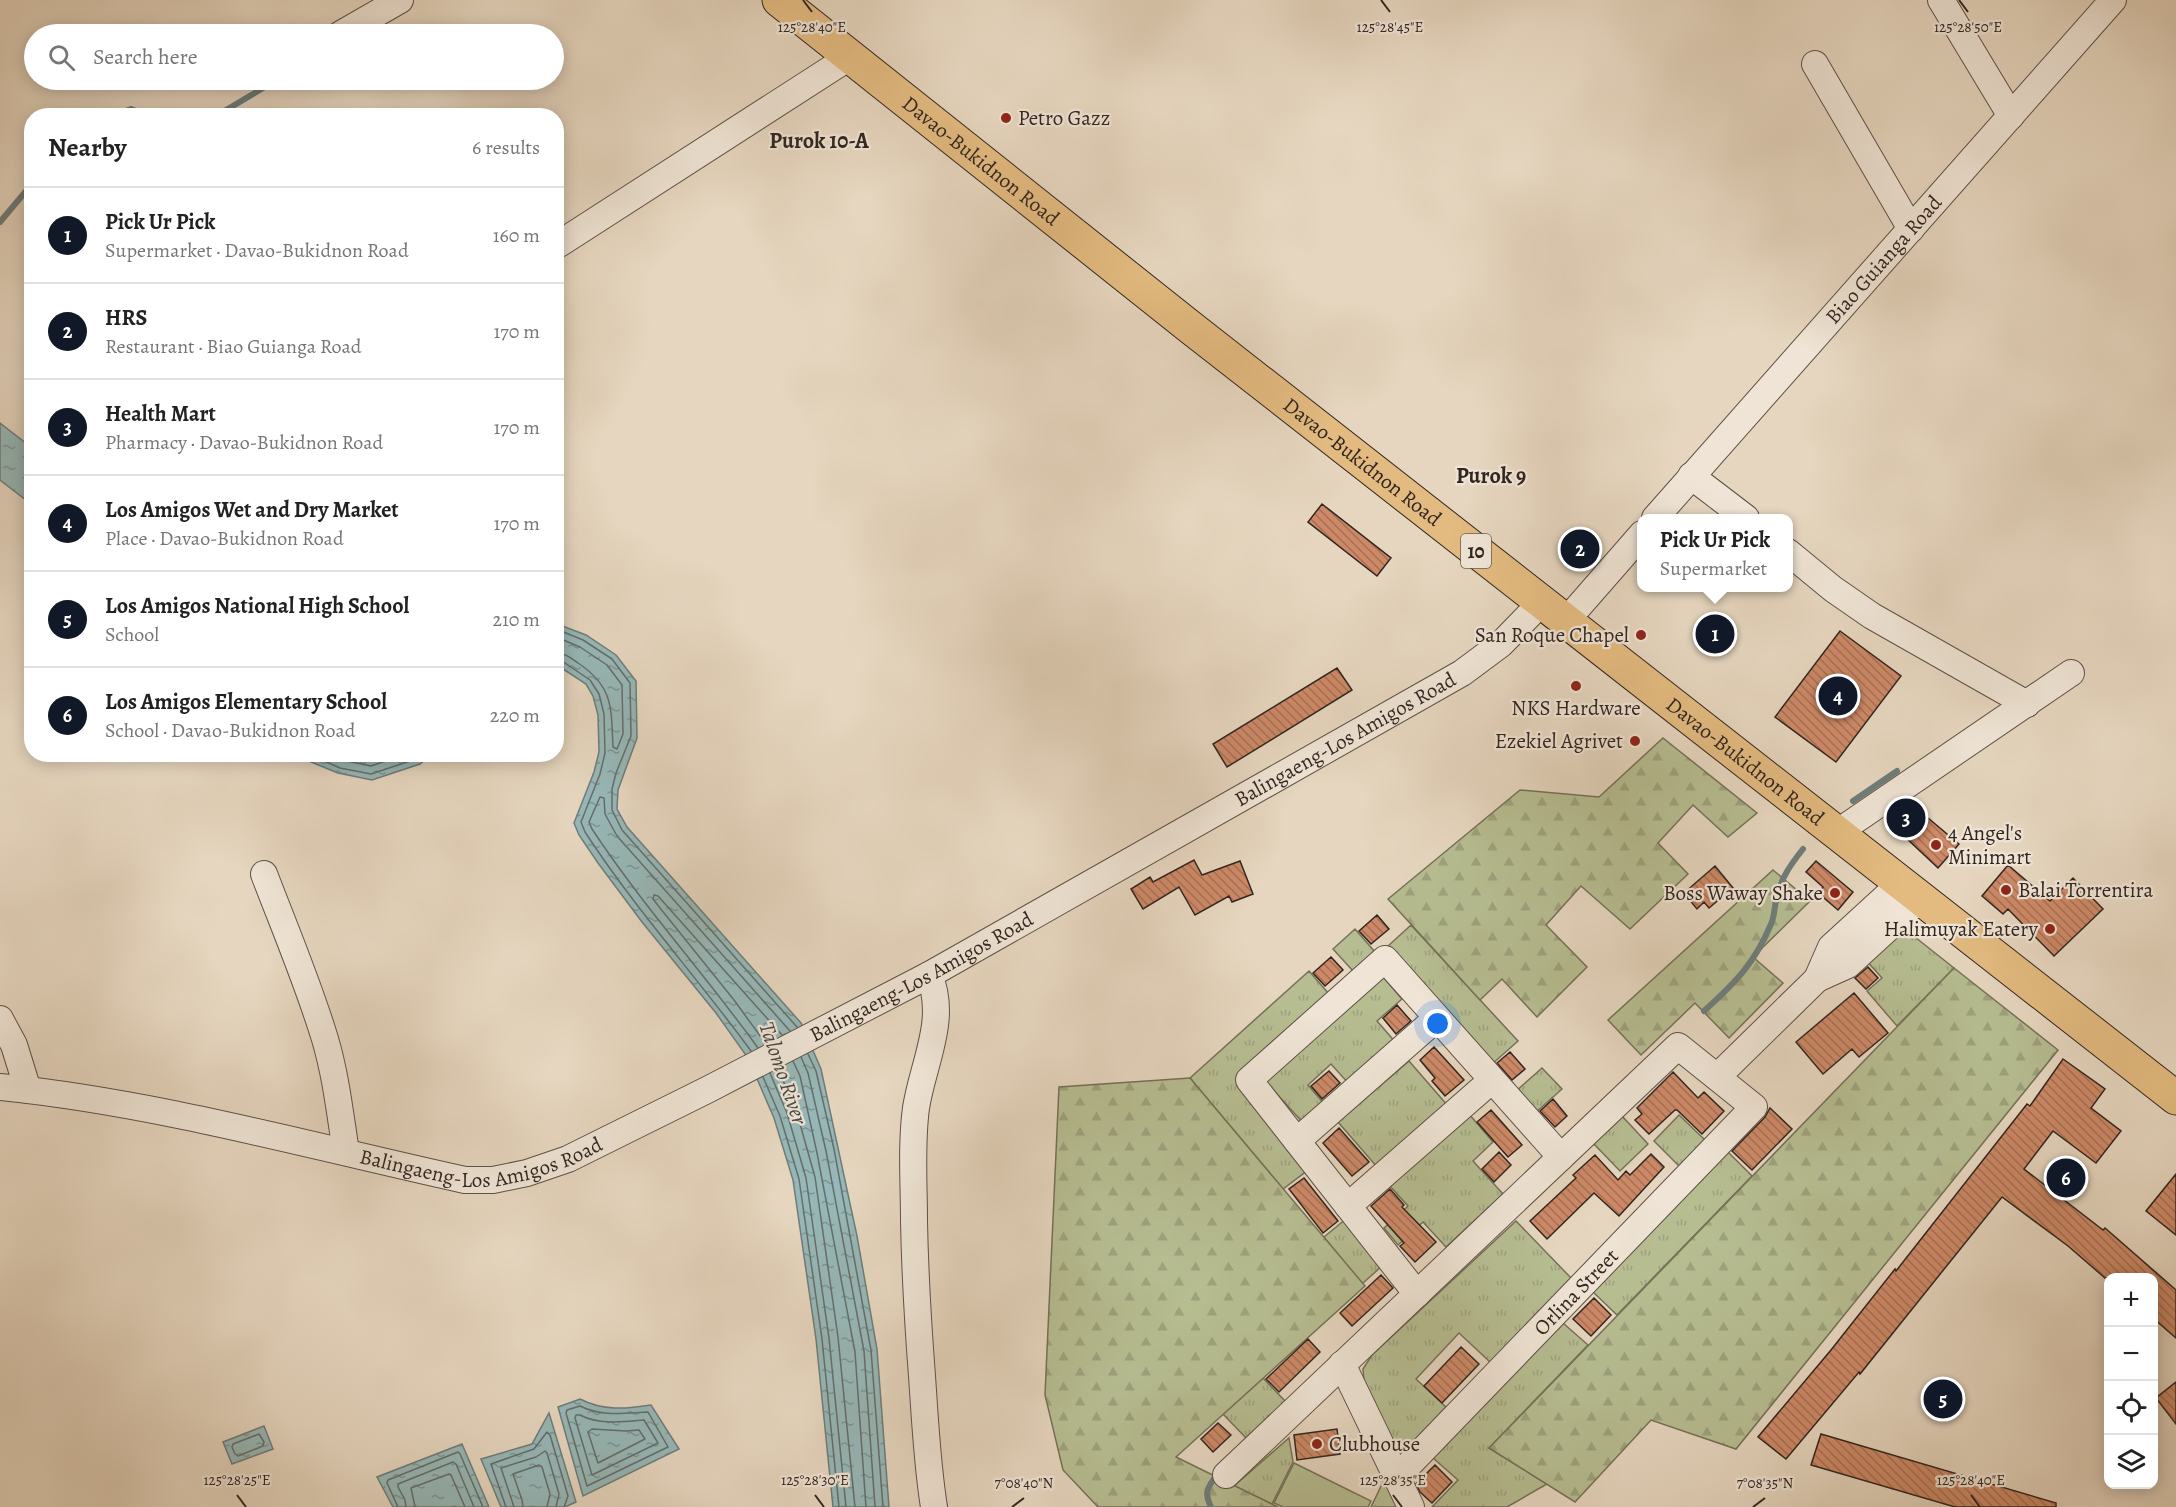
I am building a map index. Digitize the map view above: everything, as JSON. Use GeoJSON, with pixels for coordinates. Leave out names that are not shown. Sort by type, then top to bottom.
{"type":"FeatureCollection","features":[{"type":"Feature","properties":{"kind":"highway","name":"Davao-Bukidnon Road"},"geometry":{"type":"LineString","coordinates":[[779,0],[1190,327],[2176,1098]]}},
{"type":"Feature","properties":{"kind":"street"},"geometry":{"type":"LineString","coordinates":[[358,24],[400,0]]}},
{"type":"Feature","properties":{"kind":"street"},"geometry":{"type":"LineString","coordinates":[[1941,0],[2011,116]]}},
{"type":"Feature","properties":{"kind":"street","name":"Biao Guianga Road"},"geometry":{"type":"LineString","coordinates":[[1659,514],[2113,0]]}},
{"type":"Feature","properties":{"kind":"street"},"geometry":{"type":"LineString","coordinates":[[564,241],[851,56]]}},
{"type":"Feature","properties":{"kind":"street"},"geometry":{"type":"LineString","coordinates":[[1815,64],[1911,229]]}},
{"type":"Feature","properties":{"kind":"street"},"geometry":{"type":"LineString","coordinates":[[1691,476],[1740,514]]}},
{"type":"Feature","properties":{"kind":"street"},"geometry":{"type":"LineString","coordinates":[[1554,611],[1637,538]]}},
{"type":"Feature","properties":{"kind":"street"},"geometry":{"type":"LineString","coordinates":[[1793,556],[1833,589],[1872,616],[2027,704]]}},
{"type":"Feature","properties":{"kind":"street","name":"Balingaeng-Los Amigos Road"},"geometry":{"type":"LineString","coordinates":[[0,1087],[197,1118],[465,1180],[493,1180],[527,1173],[568,1159],[837,1024],[929,975],[1462,673],[1501,644],[1554,611]]}},
{"type":"Feature","properties":{"kind":"street"},"geometry":{"type":"LineString","coordinates":[[1838,832],[2071,673]]}},
{"type":"Feature","properties":{"kind":"street"},"geometry":{"type":"LineString","coordinates":[[264,874],[309,990],[325,1041],[335,1082],[346,1152]]}},
{"type":"Feature","properties":{"kind":"street"},"geometry":{"type":"LineString","coordinates":[[1226,1474],[1678,1046],[1716,1077],[1817,979],[1848,965],[1912,890]]}},
{"type":"Feature","properties":{"kind":"street"},"geometry":{"type":"LineString","coordinates":[[1417,1294],[1249,1080],[1385,959],[1561,1157]]}},
{"type":"Feature","properties":{"kind":"street"},"geometry":{"type":"LineString","coordinates":[[929,975],[937,999],[937,1013],[922,1079],[913,1136],[915,1273],[933,1507]]}},
{"type":"Feature","properties":{"kind":"street"},"geometry":{"type":"LineString","coordinates":[[1297,1141],[1437,1018]]}},
{"type":"Feature","properties":{"kind":"street"},"geometry":{"type":"LineString","coordinates":[[0,1019],[14,1046],[28,1090]]}},
{"type":"Feature","properties":{"kind":"street","name":"Orlina Street"},"geometry":{"type":"LineString","coordinates":[[1397,1477],[1754,1107],[1716,1077]]}},
{"type":"Feature","properties":{"kind":"street"},"geometry":{"type":"LineString","coordinates":[[1348,1206],[1492,1080]]}},
{"type":"Feature","properties":{"kind":"street"},"geometry":{"type":"LineString","coordinates":[[1342,1364],[1412,1507]]}},
{"type":"Feature","properties":{"kind":"green space"},"geometry":{"type":"Polygon","coordinates":[[[1663,738],[1757,813],[1728,837],[1693,805],[1658,843],[1688,874],[1630,929],[1581,886],[1546,925],[1587,967],[1537,1017],[1502,979],[1480,1000],[1388,899],[1520,790],[1599,797],[1663,738]]]}},
{"type":"Feature","properties":{"kind":"green space"},"geometry":{"type":"Polygon","coordinates":[[[1773,870],[1810,901],[1753,957],[1783,983],[1729,1038],[1695,1003],[1641,1055],[1608,1020],[1773,870]]]}},
{"type":"Feature","properties":{"kind":"green space"},"geometry":{"type":"Polygon","coordinates":[[[1411,925],[1518,1041],[1491,1065],[1388,946],[1411,925]]]}},
{"type":"Feature","properties":{"kind":"green space"},"geometry":{"type":"Polygon","coordinates":[[[1901,926],[1954,968],[1897,1026],[1867,991],[1882,978],[1865,959],[1901,926]]]}},
{"type":"Feature","properties":{"kind":"green space"},"geometry":{"type":"Polygon","coordinates":[[[1355,929],[1375,952],[1353,971],[1333,949],[1355,929]]]}},
{"type":"Feature","properties":{"kind":"green space"},"geometry":{"type":"Polygon","coordinates":[[[1954,968],[2058,1050],[1736,1449],[1651,1420],[1575,1502],[1489,1448],[1954,968]]]}},
{"type":"Feature","properties":{"kind":"green space"},"geometry":{"type":"Polygon","coordinates":[[[1309,971],[1329,994],[1236,1079],[1308,1170],[1283,1189],[1190,1078],[1309,971]]]}},
{"type":"Feature","properties":{"kind":"green space"},"geometry":{"type":"Polygon","coordinates":[[[1383,977],[1402,999],[1377,1021],[1397,1044],[1350,1085],[1331,1064],[1308,1085],[1326,1106],[1305,1125],[1266,1082],[1383,977]]]}},
{"type":"Feature","properties":{"kind":"green space"},"geometry":{"type":"Polygon","coordinates":[[[1409,1061],[1448,1106],[1377,1167],[1338,1122],[1409,1061]]]}},
{"type":"Feature","properties":{"kind":"green space"},"geometry":{"type":"Polygon","coordinates":[[[1542,1068],[1562,1089],[1535,1113],[1516,1091],[1542,1068]]]}},
{"type":"Feature","properties":{"kind":"green space"},"geometry":{"type":"Polygon","coordinates":[[[1190,1078],[1365,1286],[1176,1457],[1278,1507],[1098,1507],[1063,1470],[1045,1395],[1059,1087],[1190,1078]]]}},
{"type":"Feature","properties":{"kind":"green space"},"geometry":{"type":"Polygon","coordinates":[[[1469,1114],[1493,1142],[1473,1161],[1503,1194],[1446,1247],[1423,1222],[1398,1245],[1384,1228],[1408,1206],[1388,1184],[1469,1114]]]}},
{"type":"Feature","properties":{"kind":"green space"},"geometry":{"type":"Polygon","coordinates":[[[1679,1115],[1705,1140],[1679,1166],[1654,1141],[1679,1115]]]}},
{"type":"Feature","properties":{"kind":"green space"},"geometry":{"type":"Polygon","coordinates":[[[1622,1116],[1648,1144],[1620,1171],[1593,1143],[1622,1116]]]}},
{"type":"Feature","properties":{"kind":"green space"},"geometry":{"type":"Polygon","coordinates":[[[1728,1152],[1752,1176],[1617,1315],[1593,1292],[1728,1152]]]}},
{"type":"Feature","properties":{"kind":"green space"},"geometry":{"type":"Polygon","coordinates":[[[1347,1218],[1383,1265],[1362,1284],[1324,1237],[1347,1218]]]}},
{"type":"Feature","properties":{"kind":"green space"},"geometry":{"type":"Polygon","coordinates":[[[1516,1221],[1571,1278],[1490,1362],[1459,1333],[1416,1379],[1446,1407],[1405,1450],[1400,1451],[1395,1446],[1364,1381],[1363,1369],[1372,1355],[1516,1221]]]}},
{"type":"Feature","properties":{"kind":"green space"},"geometry":{"type":"Polygon","coordinates":[[[1563,1323],[1588,1345],[1489,1448],[1547,1484],[1507,1507],[1432,1507],[1458,1480],[1432,1457],[1563,1323]]]}},
{"type":"Feature","properties":{"kind":"green space"},"geometry":{"type":"Polygon","coordinates":[[[1263,1378],[1286,1402],[1247,1439],[1223,1414],[1263,1378]]]}},
{"type":"Feature","properties":{"kind":"green space"},"geometry":{"type":"Polygon","coordinates":[[[1289,1438],[1293,1462],[1272,1504],[1234,1486],[1289,1438]]]}},
{"type":"Feature","properties":{"kind":"green space"},"geometry":{"type":"Polygon","coordinates":[[[1294,1463],[1371,1501],[1368,1507],[1283,1507],[1274,1503],[1294,1463]]]}},
{"type":"Feature","properties":{"kind":"green space"},"geometry":{"type":"Polygon","coordinates":[[[1385,1478],[1399,1507],[1371,1507],[1385,1478]]]}},
{"type":"Feature","properties":{"kind":"water"},"geometry":{"type":"Polygon","coordinates":[[[0,423],[24,442],[24,499],[0,480],[0,423]]]}},
{"type":"Feature","properties":{"kind":"water","name":"Talomo River"},"geometry":{"type":"Polygon","coordinates":[[[564,627],[586,635],[616,655],[636,681],[637,738],[618,790],[617,809],[627,827],[801,1023],[821,1069],[857,1236],[877,1349],[889,1507],[833,1507],[816,1339],[793,1180],[774,1118],[748,1058],[716,1013],[642,922],[598,863],[579,835],[574,823],[594,772],[599,752],[598,715],[593,696],[586,684],[564,670],[564,627]]]}},
{"type":"Feature","properties":{"kind":"water"},"geometry":{"type":"Polygon","coordinates":[[[311,762],[422,762],[372,780],[338,773],[311,762]]]}},
{"type":"Feature","properties":{"kind":"water"},"geometry":{"type":"Polygon","coordinates":[[[580,1399],[597,1406],[615,1408],[651,1405],[679,1449],[583,1496],[558,1407],[580,1399]]]}},
{"type":"Feature","properties":{"kind":"water"},"geometry":{"type":"Polygon","coordinates":[[[549,1413],[576,1502],[565,1507],[501,1507],[481,1459],[532,1444],[549,1413]]]}},
{"type":"Feature","properties":{"kind":"water"},"geometry":{"type":"Polygon","coordinates":[[[264,1426],[273,1449],[232,1464],[223,1442],[264,1426]]]}},
{"type":"Feature","properties":{"kind":"water"},"geometry":{"type":"Polygon","coordinates":[[[462,1444],[489,1507],[393,1507],[377,1477],[462,1444]]]}},
{"type":"Feature","properties":{"kind":"building"},"geometry":{"type":"Polygon","coordinates":[[[1322,504],[1391,558],[1377,576],[1308,522],[1322,504]]]}},
{"type":"Feature","properties":{"kind":"building"},"geometry":{"type":"Polygon","coordinates":[[[1840,631],[1901,676],[1836,762],[1775,717],[1840,631]]]}},
{"type":"Feature","properties":{"kind":"building"},"geometry":{"type":"Polygon","coordinates":[[[1337,668],[1352,690],[1227,767],[1213,744],[1337,668]]]}},
{"type":"Feature","properties":{"kind":"building"},"geometry":{"type":"Polygon","coordinates":[[[1909,802],[1959,844],[1938,868],[1885,818],[1909,802]]]}},
{"type":"Feature","properties":{"kind":"building"},"geometry":{"type":"Polygon","coordinates":[[[1194,860],[1202,875],[1240,861],[1253,894],[1232,902],[1229,896],[1195,915],[1179,887],[1143,909],[1131,889],[1150,877],[1153,882],[1194,860]]]}},
{"type":"Feature","properties":{"kind":"building"},"geometry":{"type":"Polygon","coordinates":[[[1816,861],[1853,892],[1838,910],[1818,893],[1823,887],[1806,872],[1816,861]]]}},
{"type":"Feature","properties":{"kind":"building"},"geometry":{"type":"Polygon","coordinates":[[[2008,865],[2050,901],[2073,878],[2103,909],[2054,956],[2008,909],[2003,914],[1982,896],[2008,865]]]}},
{"type":"Feature","properties":{"kind":"building"},"geometry":{"type":"Polygon","coordinates":[[[1715,866],[1733,888],[1709,908],[1704,902],[1697,909],[1684,893],[1715,866]]]}},
{"type":"Feature","properties":{"kind":"building"},"geometry":{"type":"Polygon","coordinates":[[[1377,915],[1389,929],[1371,944],[1359,931],[1377,915]]]}},
{"type":"Feature","properties":{"kind":"building"},"geometry":{"type":"Polygon","coordinates":[[[1331,957],[1343,970],[1325,986],[1313,973],[1331,957]]]}},
{"type":"Feature","properties":{"kind":"building"},"geometry":{"type":"Polygon","coordinates":[[[1868,967],[1878,978],[1866,989],[1855,978],[1868,967]]]}},
{"type":"Feature","properties":{"kind":"building"},"geometry":{"type":"Polygon","coordinates":[[[1854,993],[1888,1033],[1859,1057],[1852,1049],[1823,1074],[1796,1042],[1854,993]]]}},
{"type":"Feature","properties":{"kind":"building"},"geometry":{"type":"Polygon","coordinates":[[[1397,1005],[1411,1021],[1396,1034],[1383,1018],[1397,1005]]]}},
{"type":"Feature","properties":{"kind":"building"},"geometry":{"type":"Polygon","coordinates":[[[1434,1047],[1464,1080],[1445,1096],[1432,1081],[1435,1078],[1420,1060],[1434,1047]]]}},
{"type":"Feature","properties":{"kind":"building"},"geometry":{"type":"Polygon","coordinates":[[[1510,1052],[1525,1069],[1512,1080],[1497,1063],[1510,1052]]]}},
{"type":"Feature","properties":{"kind":"building"},"geometry":{"type":"Polygon","coordinates":[[[2063,1059],[2105,1089],[2091,1108],[2121,1131],[2096,1163],[2053,1131],[2024,1169],[2103,1230],[2105,1228],[2157,1273],[2104,1273],[2104,1277],[2068,1246],[2002,1197],[1860,1374],[1859,1372],[1786,1459],[1758,1437],[1895,1269],[1896,1271],[2027,1104],[2030,1106],[2063,1059]]]}},
{"type":"Feature","properties":{"kind":"building"},"geometry":{"type":"Polygon","coordinates":[[[1329,1071],[1340,1083],[1322,1099],[1311,1086],[1329,1071]]]}},
{"type":"Feature","properties":{"kind":"building"},"geometry":{"type":"Polygon","coordinates":[[[1673,1072],[1698,1098],[1704,1092],[1724,1111],[1702,1134],[1677,1110],[1649,1134],[1635,1120],[1642,1114],[1637,1108],[1673,1072]]]}},
{"type":"Feature","properties":{"kind":"building"},"geometry":{"type":"Polygon","coordinates":[[[1553,1099],[1567,1116],[1555,1127],[1540,1111],[1553,1099]]]}},
{"type":"Feature","properties":{"kind":"building"},"geometry":{"type":"Polygon","coordinates":[[[1770,1108],[1792,1129],[1752,1170],[1732,1151],[1765,1117],[1770,1108]]]}},
{"type":"Feature","properties":{"kind":"building"},"geometry":{"type":"Polygon","coordinates":[[[1491,1110],[1522,1145],[1508,1157],[1477,1122],[1491,1110]]]}},
{"type":"Feature","properties":{"kind":"building"},"geometry":{"type":"Polygon","coordinates":[[[1339,1128],[1369,1162],[1352,1176],[1323,1143],[1339,1128]]]}},
{"type":"Feature","properties":{"kind":"building"},"geometry":{"type":"Polygon","coordinates":[[[1499,1152],[1511,1165],[1494,1182],[1482,1169],[1499,1152]]]}},
{"type":"Feature","properties":{"kind":"building"},"geometry":{"type":"Polygon","coordinates":[[[1651,1154],[1664,1167],[1619,1216],[1594,1193],[1547,1239],[1530,1221],[1576,1178],[1573,1175],[1595,1155],[1618,1180],[1626,1171],[1630,1175],[1651,1154]]]}},
{"type":"Feature","properties":{"kind":"building"},"geometry":{"type":"Polygon","coordinates":[[[2176,1174],[2176,1235],[2146,1211],[2176,1174]]]}},
{"type":"Feature","properties":{"kind":"building"},"geometry":{"type":"Polygon","coordinates":[[[1304,1178],[1338,1221],[1323,1233],[1289,1189],[1304,1178]]]}},
{"type":"Feature","properties":{"kind":"building"},"geometry":{"type":"Polygon","coordinates":[[[1390,1189],[1404,1205],[1402,1207],[1436,1242],[1415,1262],[1400,1246],[1404,1243],[1371,1206],[1390,1189]]]}},
{"type":"Feature","properties":{"kind":"building"},"geometry":{"type":"Polygon","coordinates":[[[2158,1274],[2176,1290],[2176,1338],[2158,1322],[2158,1274]]]}},
{"type":"Feature","properties":{"kind":"building"},"geometry":{"type":"Polygon","coordinates":[[[1381,1275],[1393,1288],[1352,1326],[1340,1313],[1381,1275]]]}},
{"type":"Feature","properties":{"kind":"building"},"geometry":{"type":"Polygon","coordinates":[[[1594,1298],[1611,1315],[1591,1336],[1573,1319],[1594,1298]]]}},
{"type":"Feature","properties":{"kind":"building"},"geometry":{"type":"Polygon","coordinates":[[[1308,1339],[1320,1352],[1279,1392],[1266,1379],[1308,1339]]]}},
{"type":"Feature","properties":{"kind":"building"},"geometry":{"type":"Polygon","coordinates":[[[1461,1347],[1479,1364],[1442,1403],[1424,1386],[1461,1347]]]}},
{"type":"Feature","properties":{"kind":"building"},"geometry":{"type":"Polygon","coordinates":[[[2176,1382],[2176,1424],[2158,1401],[2158,1396],[2176,1382]]]}},
{"type":"Feature","properties":{"kind":"building"},"geometry":{"type":"Polygon","coordinates":[[[1218,1423],[1231,1435],[1213,1452],[1201,1439],[1218,1423]]]}},
{"type":"Feature","properties":{"kind":"building","name":"Clubhouse"},"geometry":{"type":"Polygon","coordinates":[[[1337,1429],[1340,1454],[1297,1460],[1294,1435],[1337,1429]]]}},
{"type":"Feature","properties":{"kind":"building"},"geometry":{"type":"Polygon","coordinates":[[[1821,1434],[2056,1503],[2056,1507],[1955,1507],[1811,1465],[1821,1434]]]}},
{"type":"Feature","properties":{"kind":"building"},"geometry":{"type":"Polygon","coordinates":[[[1435,1465],[1452,1482],[1432,1503],[1420,1492],[1416,1484],[1435,1465]]]}},
{"type":"Feature","properties":{"kind":"waterway"},"geometry":{"type":"LineString","coordinates":[[229,108],[260,90]]}},
{"type":"Feature","properties":{"kind":"waterway"},"geometry":{"type":"LineString","coordinates":[[0,222],[24,194]]}},
{"type":"Feature","properties":{"kind":"waterway"},"geometry":{"type":"LineString","coordinates":[[1853,801],[1897,771]]}},
{"type":"Feature","properties":{"kind":"waterway"},"geometry":{"type":"LineString","coordinates":[[1704,1011],[1735,981],[1758,950],[1772,921],[1784,877],[1803,849]]}},
{"type":"Feature","properties":{"kind":"waterway"},"geometry":{"type":"LineString","coordinates":[[1211,1507],[1208,1491],[1216,1476]]}},
{"type":"Feature","properties":{"kind":"place","name":"Petro Gazz"},"geometry":{"type":"Point","coordinates":[1006,118]}},
{"type":"Feature","properties":{"kind":"place","name":"HRS"},"geometry":{"type":"Point","coordinates":[1580,549]}},
{"type":"Feature","properties":{"kind":"place","name":"Pick Ur Pick"},"geometry":{"type":"Point","coordinates":[1715,634]}},
{"type":"Feature","properties":{"kind":"place","name":"San Roque Chapel"},"geometry":{"type":"Point","coordinates":[1641,635]}},
{"type":"Feature","properties":{"kind":"place","name":"NKS Hardware"},"geometry":{"type":"Point","coordinates":[1576,686]}},
{"type":"Feature","properties":{"kind":"place","name":"Los Amigos Wet and Dry Market"},"geometry":{"type":"Point","coordinates":[1838,696]}},
{"type":"Feature","properties":{"kind":"place","name":"Ezekiel Agrivet"},"geometry":{"type":"Point","coordinates":[1635,741]}},
{"type":"Feature","properties":{"kind":"place","name":"Health Mart"},"geometry":{"type":"Point","coordinates":[1906,818]}},
{"type":"Feature","properties":{"kind":"place","name":"4 Angel's Minimart"},"geometry":{"type":"Point","coordinates":[1936,845]}},
{"type":"Feature","properties":{"kind":"place","name":"Balai Torrentira"},"geometry":{"type":"Point","coordinates":[2006,890]}},
{"type":"Feature","properties":{"kind":"place","name":"Boss Waway Shake"},"geometry":{"type":"Point","coordinates":[1835,893]}},
{"type":"Feature","properties":{"kind":"place","name":"Halimuyak Eatery"},"geometry":{"type":"Point","coordinates":[2050,929]}},
{"type":"Feature","properties":{"kind":"place","name":"Los Amigos Elementary School"},"geometry":{"type":"Point","coordinates":[2066,1178]}},
{"type":"Feature","properties":{"kind":"place","name":"Los Amigos National High School"},"geometry":{"type":"Point","coordinates":[1943,1399]}},
{"type":"Feature","properties":{"kind":"place","name":"Clubhouse"},"geometry":{"type":"Point","coordinates":[1317,1444]}},
{"type":"Feature","properties":{"kind":"district","name":"Purok 10-A"},"geometry":{"type":"Point","coordinates":[819,141]}},
{"type":"Feature","properties":{"kind":"district","name":"Purok 9"},"geometry":{"type":"Point","coordinates":[1491,476]}}]}
